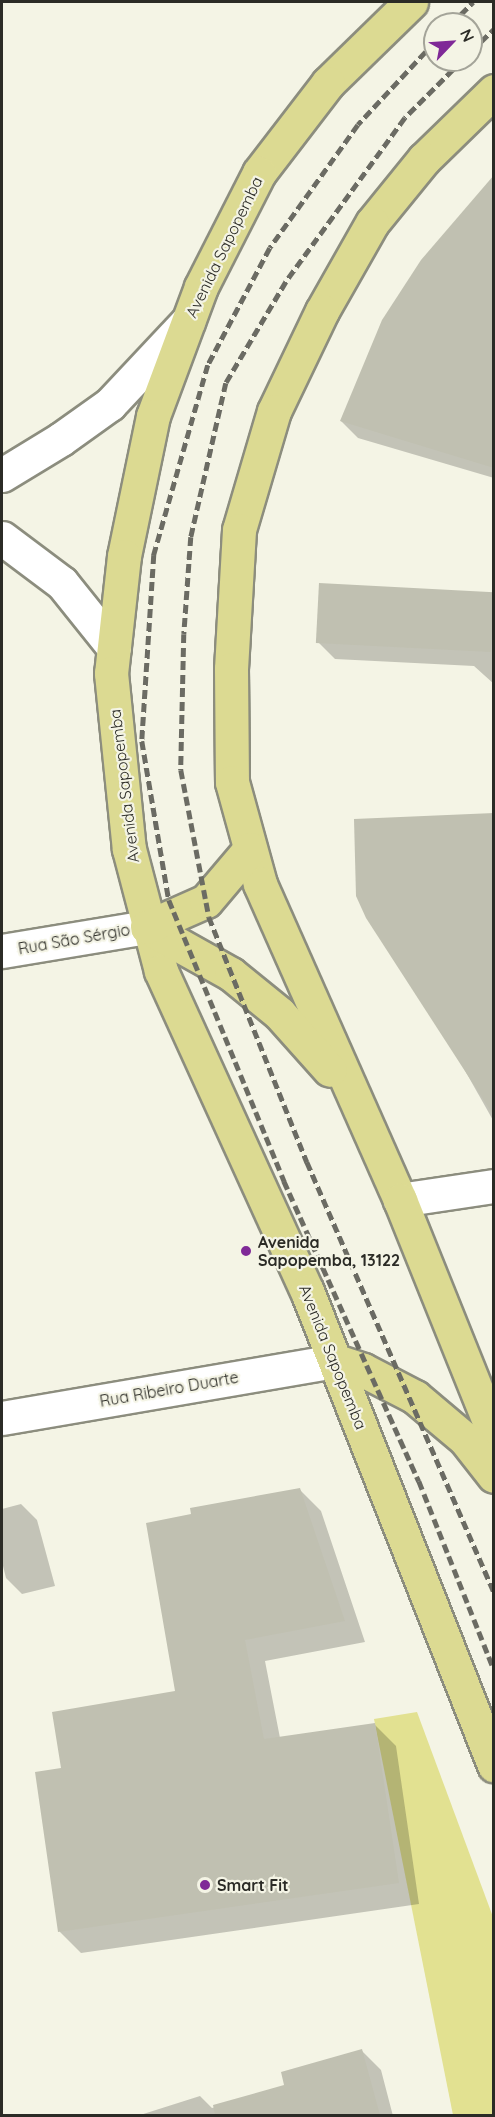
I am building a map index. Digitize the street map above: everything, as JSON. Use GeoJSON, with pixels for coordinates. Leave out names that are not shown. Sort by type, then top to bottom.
{"type":"FeatureCollection","features":[{"type":"Feature","properties":{"kind":"main road","name":"Avenida Sapopemba"},"geometry":{"type":"LineString","coordinates":[[411,2],[328,83],[259,173],[188,321],[153,417],[124,556],[111,673],[129,849],[147,927],[161,971],[336,1361],[494,1765]]}},
{"type":"Feature","properties":{"kind":"main road"},"geometry":{"type":"LineString","coordinates":[[494,91],[424,159],[372,223],[322,311],[274,411],[239,530],[231,669],[232,782],[260,884],[357,1109],[400,1200],[494,1434]]}},
{"type":"Feature","properties":{"kind":"main road"},"geometry":{"type":"LineString","coordinates":[[147,927],[206,901],[250,849]]}},
{"type":"Feature","properties":{"kind":"main road"},"geometry":{"type":"LineString","coordinates":[[147,927],[204,956],[279,1013],[321,1058],[357,1109]]}},
{"type":"Feature","properties":{"kind":"main road"},"geometry":{"type":"LineString","coordinates":[[336,1361],[363,1370],[415,1397],[465,1439],[494,1476]]}},
{"type":"Feature","properties":{"kind":"street"},"geometry":{"type":"LineString","coordinates":[[2,475],[62,439],[110,404],[188,321]]}},
{"type":"Feature","properties":{"kind":"street"},"geometry":{"type":"LineString","coordinates":[[2,538],[62,583],[114,648]]}},
{"type":"Feature","properties":{"kind":"street","name":"Rua São Sérgio"},"geometry":{"type":"LineString","coordinates":[[2,951],[147,927]]}},
{"type":"Feature","properties":{"kind":"street"},"geometry":{"type":"LineString","coordinates":[[400,1200],[494,1186]]}},
{"type":"Feature","properties":{"kind":"street","name":"Rua Ribeiro Duarte"},"geometry":{"type":"LineString","coordinates":[[2,1418],[336,1361]]}},
{"type":"Feature","properties":{"kind":"shaded area"},"geometry":{"type":"Polygon","coordinates":[[[417,1712],[493,1917],[493,2115],[453,2115],[374,1719],[417,1712]]]}},
{"type":"Feature","properties":{"kind":"building"},"geometry":{"type":"Polygon","coordinates":[[[494,175],[494,468],[340,421],[382,320],[421,260],[494,175]]]}},
{"type":"Feature","properties":{"kind":"building"},"geometry":{"type":"Polygon","coordinates":[[[319,583],[494,592],[491,652],[316,643],[319,583]]]}},
{"type":"Feature","properties":{"kind":"building"},"geometry":{"type":"Polygon","coordinates":[[[494,813],[494,1116],[366,918],[356,896],[354,819],[494,813]]]}},
{"type":"Feature","properties":{"kind":"building"},"geometry":{"type":"Polygon","coordinates":[[[300,1488],[345,1621],[245,1640],[264,1739],[375,1723],[399,1883],[58,1932],[35,1772],[61,1768],[52,1712],[175,1691],[146,1523],[191,1514],[190,1508],[300,1488]]]}},
{"type":"Feature","properties":{"kind":"building"},"geometry":{"type":"Polygon","coordinates":[[[362,2049],[380,2115],[215,2115],[213,2105],[284,2085],[281,2072],[362,2049]]]}},
{"type":"Feature","properties":{"kind":"railway"},"geometry":{"type":"LineString","coordinates":[[463,12],[473,2]]}},
{"type":"Feature","properties":{"kind":"railway"},"geometry":{"type":"LineString","coordinates":[[483,40],[494,29]]}},
{"type":"Feature","properties":{"kind":"railway"},"geometry":{"type":"LineString","coordinates":[[423,55],[358,125],[270,248],[208,365],[154,555],[142,741],[169,900],[284,1181],[419,1481],[494,1669]]}},
{"type":"Feature","properties":{"kind":"railway"},"geometry":{"type":"LineString","coordinates":[[451,72],[405,118],[286,282],[226,383],[191,537],[184,634],[181,770],[209,917],[307,1162],[494,1593]]}},
{"type":"Feature","properties":{"kind":"place","name":"Avenida Sapopemba, 13122"},"geometry":{"type":"Point","coordinates":[246,1251]}},
{"type":"Feature","properties":{"kind":"place","name":"Smart Fit"},"geometry":{"type":"Point","coordinates":[205,1885]}}]}
